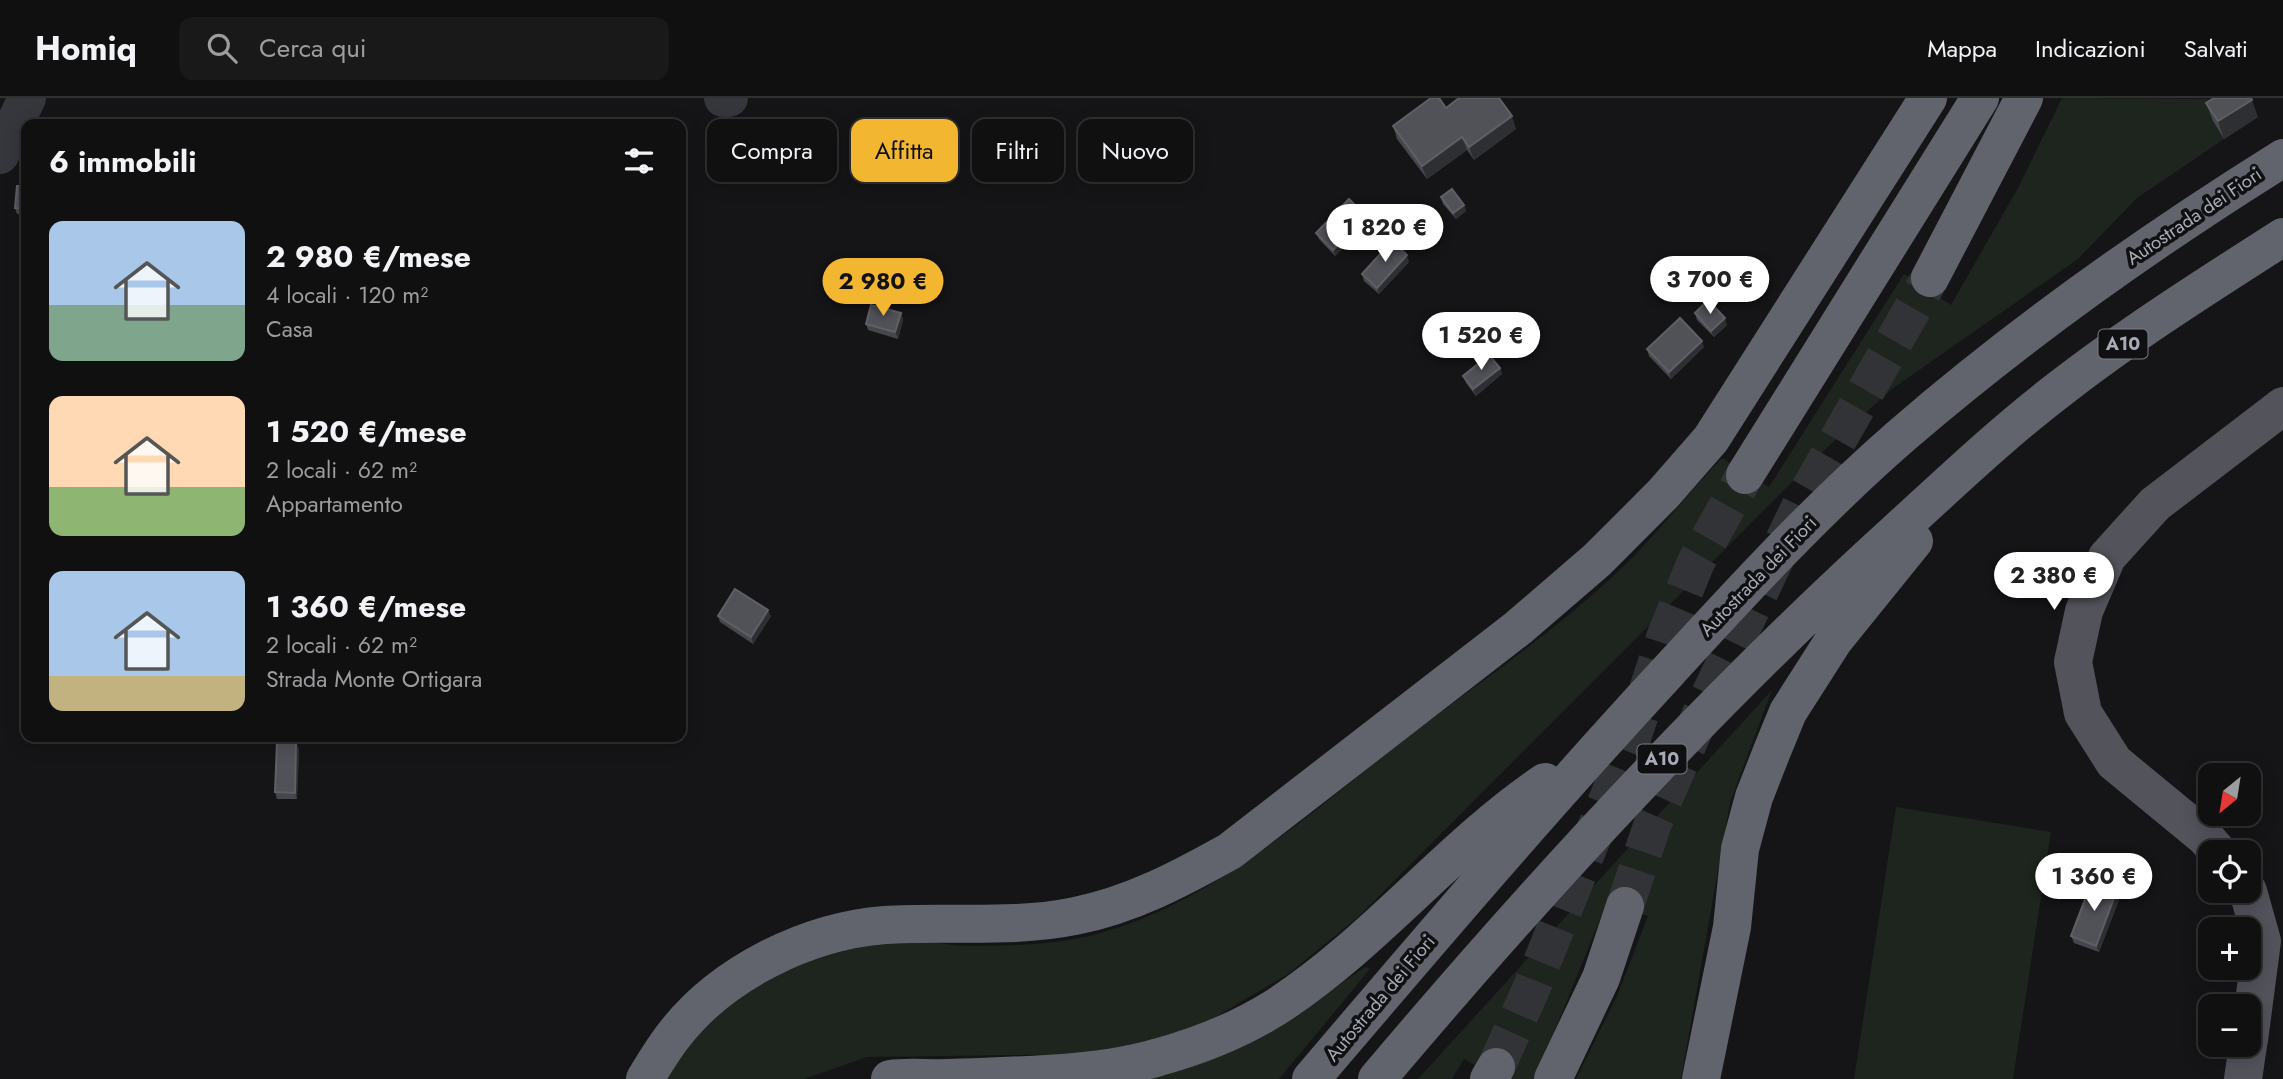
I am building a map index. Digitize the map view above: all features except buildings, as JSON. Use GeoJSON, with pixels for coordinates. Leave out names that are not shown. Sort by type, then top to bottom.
{"type":"FeatureCollection","features":[{"type":"Feature","properties":{"kind":"highway"},"geometry":{"type":"LineString","coordinates":[[645,1079],[675,1034],[712,996],[754,967],[797,946],[844,932],[883,925],[1013,925],[1074,916],[1130,902],[1180,879],[1230,851],[1518,628],[1597,560],[1664,494],[1711,439],[1928,98]]}},
{"type":"Feature","properties":{"kind":"highway"},"geometry":{"type":"LineString","coordinates":[[1745,475],[1980,98]]}},
{"type":"Feature","properties":{"kind":"highway"},"geometry":{"type":"LineString","coordinates":[[1930,278],[2024,98]]}},
{"type":"Feature","properties":{"kind":"highway","name":"Autostrada dei Fiori"},"geometry":{"type":"LineString","coordinates":[[1311,1079],[1604,741],[1808,523],[1900,437],[2108,274],[2192,215],[2283,158]]}},
{"type":"Feature","properties":{"kind":"highway","name":"A10"},"geometry":{"type":"LineString","coordinates":[[1377,1079],[1648,773],[1831,591],[1972,463],[2060,388],[2176,306],[2283,237]]}},
{"type":"Feature","properties":{"kind":"highway"},"geometry":{"type":"LineString","coordinates":[[1700,1079],[1732,927],[1741,849],[1754,797],[1788,712],[1834,640],[1913,543],[1972,463]]}},
{"type":"Feature","properties":{"kind":"highway"},"geometry":{"type":"LineString","coordinates":[[890,1079],[946,1079],[1096,1069],[1158,1058],[1220,1035],[1264,1013],[1368,936],[1475,836],[1523,797],[1604,741]]}},
{"type":"Feature","properties":{"kind":"highway"},"geometry":{"type":"LineString","coordinates":[[1553,1079],[1601,978],[1625,906]]}},
{"type":"Feature","properties":{"kind":"main road"},"geometry":{"type":"LineString","coordinates":[[2208,840],[2114,762],[2083,713],[2073,662],[2084,611],[2107,557],[2155,504],[2283,406]]}},
{"type":"Feature","properties":{"kind":"main road"},"geometry":{"type":"LineString","coordinates":[[2251,903],[2262,942],[2255,994]]}},
{"type":"Feature","properties":{"kind":"main road"},"geometry":{"type":"LineString","coordinates":[[2243,1079],[2246,1057]]}},
{"type":"Feature","properties":{"kind":"street"},"geometry":{"type":"LineString","coordinates":[[0,155],[27,98]]}},
{"type":"Feature","properties":{"kind":"street"},"geometry":{"type":"LineString","coordinates":[[723,98],[729,98]]}},
{"type":"Feature","properties":{"kind":"shaded area"},"geometry":{"type":"Polygon","coordinates":[[[2062,98],[2219,99],[2213,121],[2224,139],[2137,198],[2078,259],[1892,389],[1818,456],[1357,918],[1288,974],[1207,1022],[1141,1045],[1086,1054],[867,1057],[804,1079],[662,1079],[683,1050],[735,1001],[798,965],[832,953],[902,941],[1000,946],[1084,937],[1141,919],[1180,901],[1254,856],[1575,610],[1632,558],[1722,458],[1769,487],[1904,274],[1951,305],[2018,188],[2062,98]]]}},
{"type":"Feature","properties":{"kind":"shaded area"},"geometry":{"type":"Polygon","coordinates":[[[1772,690],[1730,803],[1681,1079],[1576,1079],[1617,996],[1648,916],[1607,902],[1535,1079],[1499,1079],[1464,1059],[1452,1079],[1418,1079],[1772,690]]]}},
{"type":"Feature","properties":{"kind":"shaded area"},"geometry":{"type":"Polygon","coordinates":[[[1896,807],[2051,832],[2013,1079],[1854,1079],[1896,807]]]}},
{"type":"Feature","properties":{"kind":"shaded area"},"geometry":{"type":"Polygon","coordinates":[[[1365,967],[1370,969],[1279,1079],[1135,1079],[1302,1011],[1365,967]]]}},
{"type":"Feature","properties":{"kind":"tunnel"},"geometry":{"type":"LineString","coordinates":[[1625,906],[1653,823],[1704,707],[1803,501],[1930,278]]}},
{"type":"Feature","properties":{"kind":"tunnel"},"geometry":{"type":"LineString","coordinates":[[1496,1067],[1532,987],[1630,744],[1666,635],[1696,562],[1745,475]]}}]}
